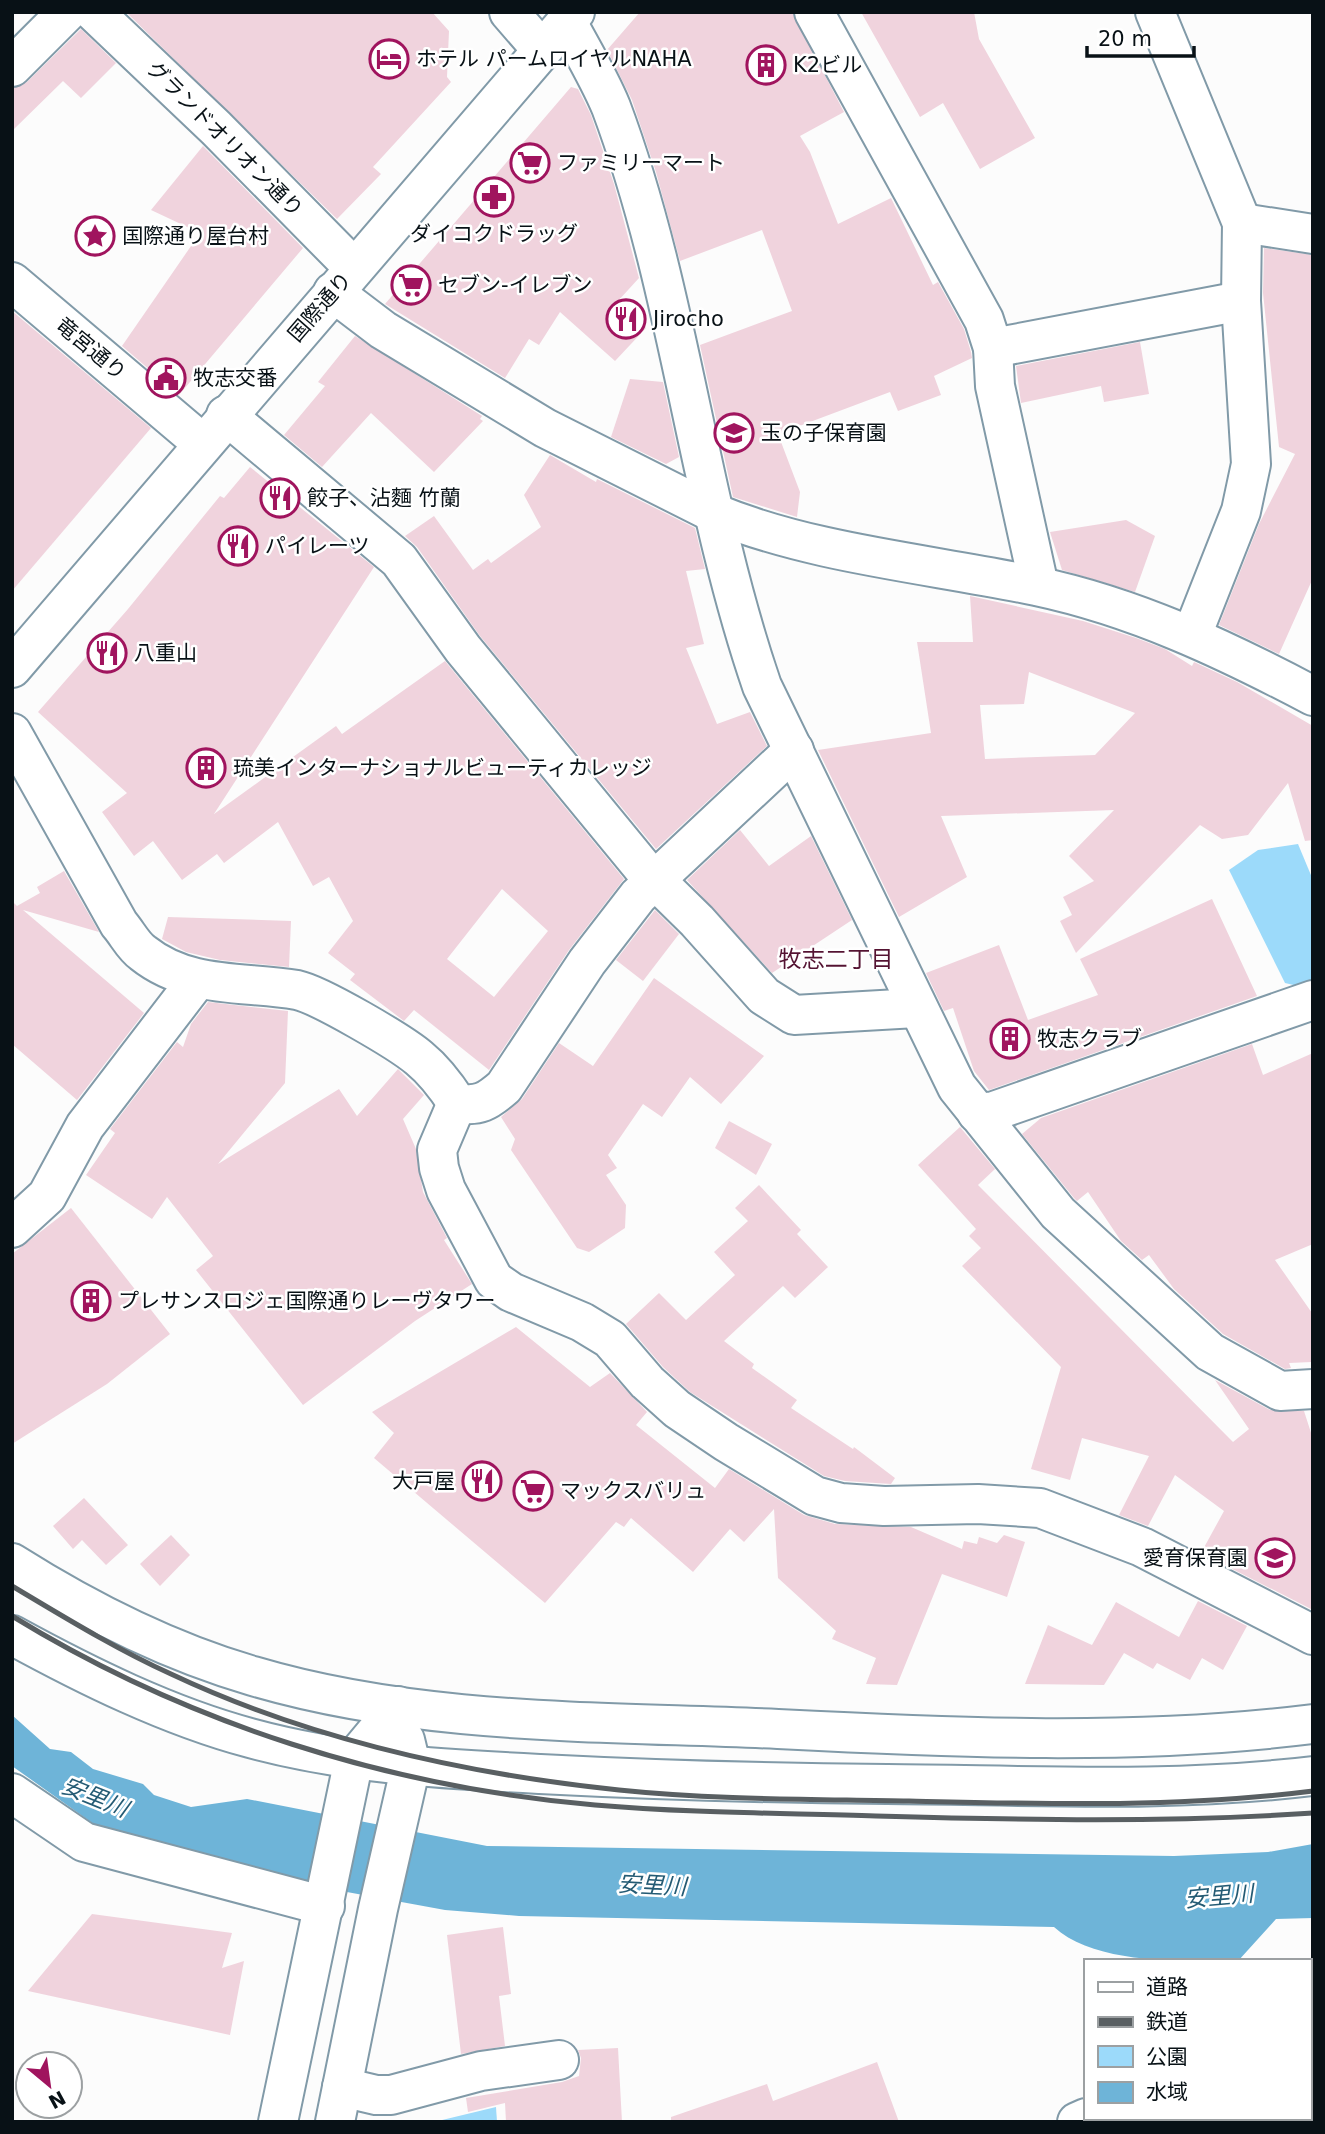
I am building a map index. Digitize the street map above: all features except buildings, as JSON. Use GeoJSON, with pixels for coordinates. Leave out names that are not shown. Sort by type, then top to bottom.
{"type":"FeatureCollection","features":[{"type":"Feature","properties":{"kind":"street"},"geometry":{"type":"LineString","coordinates":[[12,67],[67,12]]}},
{"type":"Feature","properties":{"kind":"street","name":"グランドオリオン通り"},"geometry":{"type":"LineString","coordinates":[[94,12],[216,128],[383,330],[545,428],[740,524],[838,547],[1039,586],[1099,602],[1192,635],[1313,696]]}},
{"type":"Feature","properties":{"kind":"street"},"geometry":{"type":"LineString","coordinates":[[509,12],[562,28],[611,107],[659,261],[739,619],[762,686],[916,1008],[957,1087],[1058,1213],[1210,1352],[1280,1391],[1313,1389]]}},
{"type":"Feature","properties":{"kind":"street"},"geometry":{"type":"LineString","coordinates":[[814,12],[984,320],[993,348],[995,387],[1039,586]]}},
{"type":"Feature","properties":{"kind":"street"},"geometry":{"type":"LineString","coordinates":[[1155,12],[1242,223],[1241,301],[1251,464],[1241,511],[1192,635]]}},
{"type":"Feature","properties":{"kind":"street","name":"国際通り"},"geometry":{"type":"LineString","coordinates":[[12,667],[226,415],[562,28]]}},
{"type":"Feature","properties":{"kind":"street"},"geometry":{"type":"LineString","coordinates":[[1242,223],[1313,234]]}},
{"type":"Feature","properties":{"kind":"street","name":"竜宮通り"},"geometry":{"type":"LineString","coordinates":[[12,282],[202,443]]}},
{"type":"Feature","properties":{"kind":"street"},"geometry":{"type":"LineString","coordinates":[[993,348],[1241,301]]}},
{"type":"Feature","properties":{"kind":"street"},"geometry":{"type":"LineString","coordinates":[[226,415],[400,560],[463,649],[656,880],[779,1009],[794,1015],[812,1015],[916,1008]]}},
{"type":"Feature","properties":{"kind":"street"},"geometry":{"type":"LineString","coordinates":[[12,733],[127,933],[141,952],[164,967],[197,980],[299,991],[324,1000],[417,1056],[439,1077],[457,1103],[472,1106],[487,1102],[504,1087],[587,962],[638,896],[794,750]]}},
{"type":"Feature","properties":{"kind":"street"},"geometry":{"type":"LineString","coordinates":[[12,1228],[47,1196],[85,1126],[197,980]]}},
{"type":"Feature","properties":{"kind":"street"},"geometry":{"type":"LineString","coordinates":[[977,1113],[994,1111],[1313,1000]]}},
{"type":"Feature","properties":{"kind":"street"},"geometry":{"type":"LineString","coordinates":[[457,1103],[437,1150],[439,1168],[446,1190],[494,1280],[511,1292],[582,1322],[610,1339],[647,1382],[677,1409],[737,1449],[815,1496],[841,1503],[1040,1508],[1142,1547],[1313,1635]]}},
{"type":"Feature","properties":{"kind":"street"},"geometry":{"type":"LineString","coordinates":[[12,1563],[65,1597],[121,1626],[218,1665],[306,1690],[398,1706],[522,1717],[1014,1737],[1192,1735],[1313,1724]]}},
{"type":"Feature","properties":{"kind":"street"},"geometry":{"type":"LineString","coordinates":[[12,1635],[116,1687],[179,1714],[246,1737],[354,1759],[601,1777],[1019,1786],[1207,1783],[1313,1776]]}},
{"type":"Feature","properties":{"kind":"street"},"geometry":{"type":"LineString","coordinates":[[278,2122],[354,1759],[398,1706]]}},
{"type":"Feature","properties":{"kind":"street"},"geometry":{"type":"LineString","coordinates":[[398,1706],[411,1765],[378,1909],[339,2104],[376,2095],[391,2095],[481,2071],[559,2060]]}},
{"type":"Feature","properties":{"kind":"street"},"geometry":{"type":"LineString","coordinates":[[12,1793],[84,1842],[326,1902]]}},
{"type":"Feature","properties":{"kind":"green space"},"geometry":{"type":"Polygon","coordinates":[[[1298,844],[1313,880],[1313,985],[1302,987],[1285,983],[1229,870],[1258,850],[1298,844]]]}},
{"type":"Feature","properties":{"kind":"green space"},"geometry":{"type":"Polygon","coordinates":[[[496,2107],[497,2122],[438,2122],[438,2121],[496,2107]]]}},
{"type":"Feature","properties":{"kind":"water","name":"安里川"},"geometry":{"type":"Polygon","coordinates":[[[12,1715],[50,1749],[71,1752],[93,1769],[143,1784],[154,1795],[191,1807],[247,1799],[487,1846],[1174,1856],[1268,1852],[1313,1844],[1313,1918],[1276,1919],[1240,1959],[1154,1959],[1092,1948],[1071,1939],[1054,1927],[519,1916],[445,1910],[276,1879],[105,1832],[12,1766],[12,1715]]]}},
{"type":"Feature","properties":{"kind":"railway"},"geometry":{"type":"LineString","coordinates":[[12,1586],[130,1654],[224,1697],[279,1718],[390,1751],[504,1774],[619,1790],[800,1799],[1111,1803],[1212,1800],[1313,1791]]}},
{"type":"Feature","properties":{"kind":"railway"},"geometry":{"type":"LineString","coordinates":[[12,1616],[148,1689],[219,1719],[366,1766],[518,1796],[665,1810],[985,1819],[1149,1819],[1313,1813]]}},
{"type":"Feature","properties":{"kind":"place","name":"ホテル パームロイヤルNAHA"},"geometry":{"type":"Point","coordinates":[389,59]}},
{"type":"Feature","properties":{"kind":"place","name":"K2ビル"},"geometry":{"type":"Point","coordinates":[766,65]}},
{"type":"Feature","properties":{"kind":"place","name":"ファミリーマート"},"geometry":{"type":"Point","coordinates":[530,163]}},
{"type":"Feature","properties":{"kind":"place","name":"ダイコクドラッグ"},"geometry":{"type":"Point","coordinates":[494,197]}},
{"type":"Feature","properties":{"kind":"place","name":"国際通り屋台村"},"geometry":{"type":"Point","coordinates":[95,236]}},
{"type":"Feature","properties":{"kind":"place","name":"セブン-イレブン"},"geometry":{"type":"Point","coordinates":[411,285]}},
{"type":"Feature","properties":{"kind":"place","name":"Jirocho"},"geometry":{"type":"Point","coordinates":[626,319]}},
{"type":"Feature","properties":{"kind":"place","name":"牧志交番"},"geometry":{"type":"Point","coordinates":[166,378]}},
{"type":"Feature","properties":{"kind":"place","name":"玉の子保育園"},"geometry":{"type":"Point","coordinates":[734,433]}},
{"type":"Feature","properties":{"kind":"place","name":"餃子、沾麵 竹蘭"},"geometry":{"type":"Point","coordinates":[280,498]}},
{"type":"Feature","properties":{"kind":"place","name":"パイレーツ"},"geometry":{"type":"Point","coordinates":[238,546]}},
{"type":"Feature","properties":{"kind":"place","name":"八重山"},"geometry":{"type":"Point","coordinates":[107,653]}},
{"type":"Feature","properties":{"kind":"place","name":"琉美インターナショナルビューティカレッジ"},"geometry":{"type":"Point","coordinates":[206,768]}},
{"type":"Feature","properties":{"kind":"place","name":"牧志クラブ"},"geometry":{"type":"Point","coordinates":[1010,1039]}},
{"type":"Feature","properties":{"kind":"place","name":"プレサンスロジェ国際通りレーヴタワー"},"geometry":{"type":"Point","coordinates":[91,1301]}},
{"type":"Feature","properties":{"kind":"place","name":"大戸屋"},"geometry":{"type":"Point","coordinates":[482,1481]}},
{"type":"Feature","properties":{"kind":"place","name":"マックスバリュ"},"geometry":{"type":"Point","coordinates":[533,1491]}},
{"type":"Feature","properties":{"kind":"place","name":"愛育保育園"},"geometry":{"type":"Point","coordinates":[1275,1558]}},
{"type":"Feature","properties":{"kind":"district","name":"牧志二丁目"},"geometry":{"type":"Point","coordinates":[836,959]}}]}
